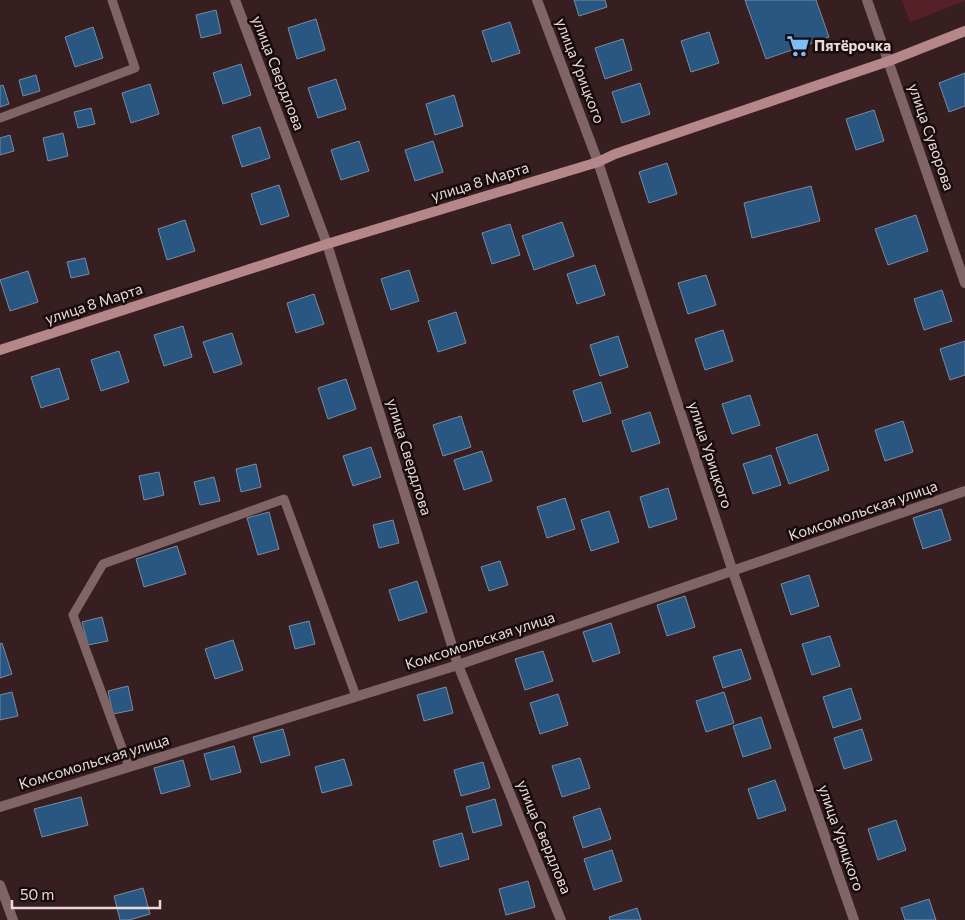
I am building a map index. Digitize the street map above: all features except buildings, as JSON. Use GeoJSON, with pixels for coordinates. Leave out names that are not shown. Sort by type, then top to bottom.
{"type":"FeatureCollection","features":[{"type":"Feature","properties":{"kind":"main road","name":"улица 8 Марта"},"geometry":{"type":"LineString","coordinates":[[0,350],[327,244],[598,162],[616,154],[889,61],[965,31]]}},
{"type":"Feature","properties":{"kind":"street","name":"улица Свердлова"},"geometry":{"type":"LineString","coordinates":[[235,0],[327,244],[458,665],[561,920]]}},
{"type":"Feature","properties":{"kind":"street","name":"улица Урицкого"},"geometry":{"type":"LineString","coordinates":[[537,0],[598,162],[732,572],[854,920]]}},
{"type":"Feature","properties":{"kind":"street","name":"улица Суворова"},"geometry":{"type":"LineString","coordinates":[[867,0],[965,283]]}},
{"type":"Feature","properties":{"kind":"street","name":"Комсомольская улица"},"geometry":{"type":"LineString","coordinates":[[0,807],[458,665],[965,491]]}},
{"type":"Feature","properties":{"kind":"street"},"geometry":{"type":"LineString","coordinates":[[0,885],[13,920]]}},
{"type":"Feature","properties":{"kind":"lane"},"geometry":{"type":"LineString","coordinates":[[0,118],[135,68],[112,0]]}},
{"type":"Feature","properties":{"kind":"lane"},"geometry":{"type":"LineString","coordinates":[[129,767],[73,615],[103,564],[284,499],[356,696]]}},
{"type":"Feature","properties":{"kind":"shaded area"},"geometry":{"type":"Polygon","coordinates":[[[902,0],[965,0],[965,1],[910,22],[902,0]]]}},
{"type":"Feature","properties":{"kind":"place","name":"Пятёрочка"},"geometry":{"type":"Point","coordinates":[798,46]}}]}
